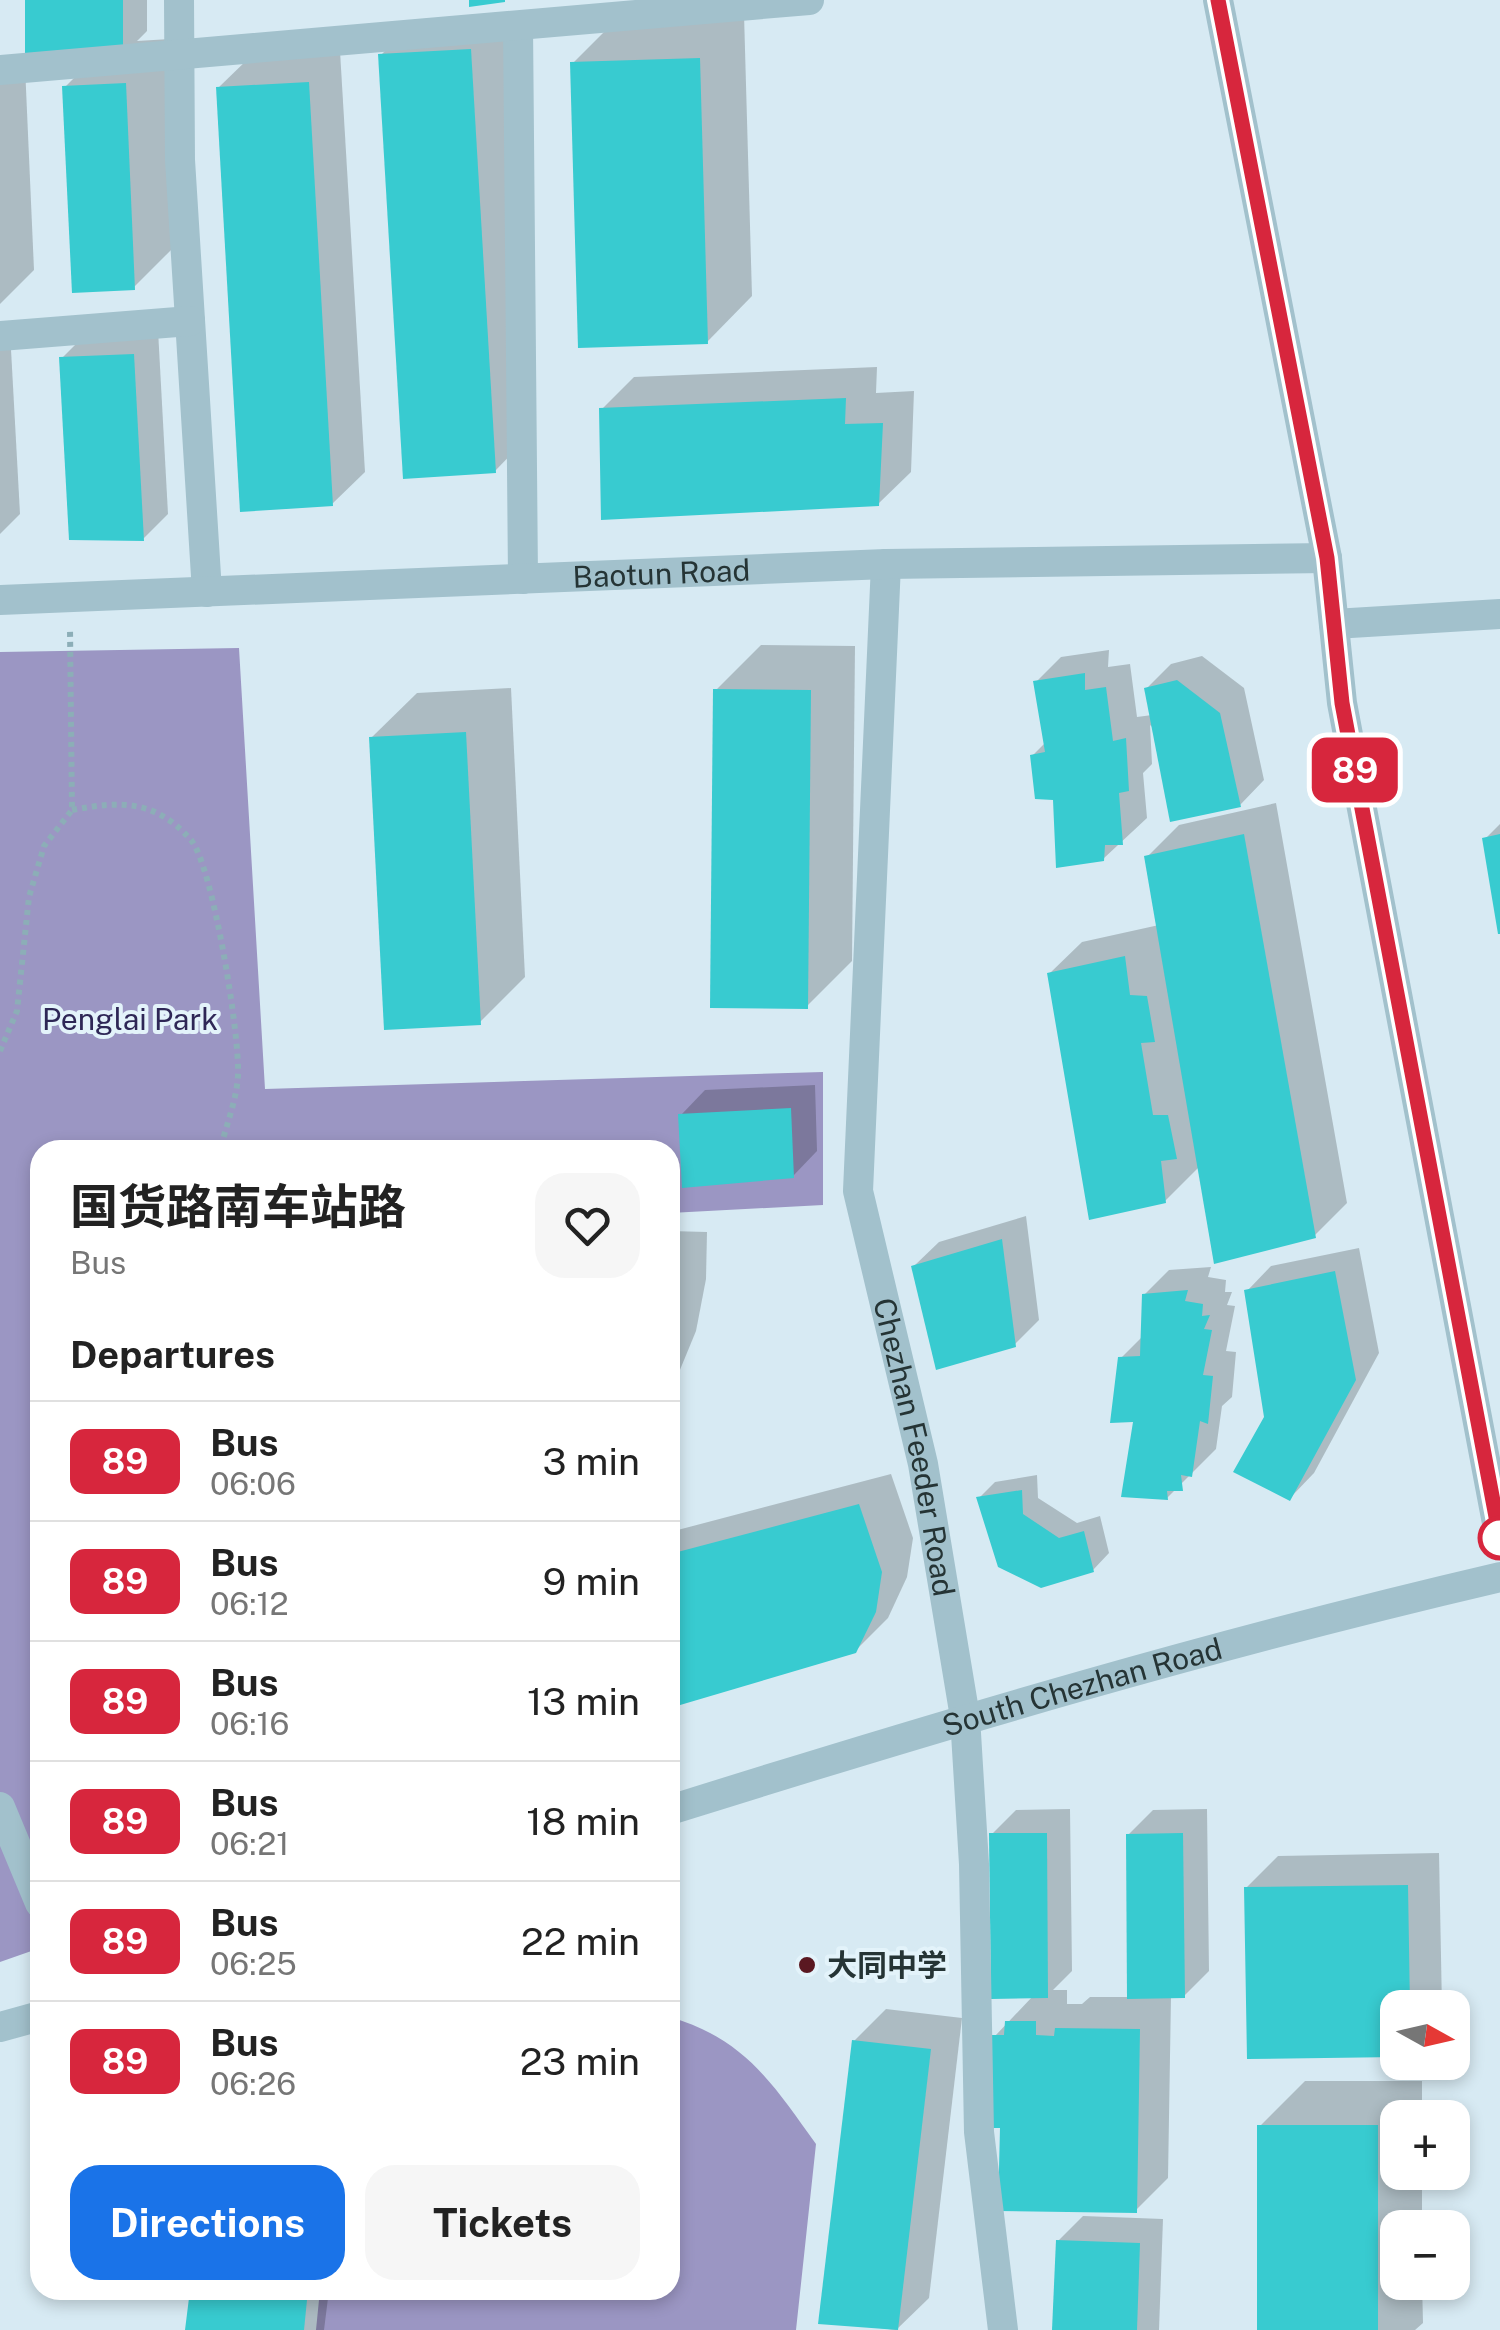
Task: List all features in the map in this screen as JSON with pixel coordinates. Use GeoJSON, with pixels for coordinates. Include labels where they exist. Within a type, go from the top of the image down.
{"type":"FeatureCollection","features":[{"type":"Feature","properties":{"kind":"street"},"geometry":{"type":"LineString","coordinates":[[179,0],[180,160],[207,592]]}},
{"type":"Feature","properties":{"kind":"street"},"geometry":{"type":"LineString","coordinates":[[0,70],[809,0]]}},
{"type":"Feature","properties":{"kind":"street"},"geometry":{"type":"LineString","coordinates":[[1218,0],[1327,558],[1342,703],[1500,1539]]}},
{"type":"Feature","properties":{"kind":"street"},"geometry":{"type":"LineString","coordinates":[[518,26],[524,579]]}},
{"type":"Feature","properties":{"kind":"street"},"geometry":{"type":"LineString","coordinates":[[0,336],[190,321]]}},
{"type":"Feature","properties":{"kind":"street","name":"Baotun Road"},"geometry":{"type":"LineString","coordinates":[[0,600],[886,564],[1327,558]]}},
{"type":"Feature","properties":{"kind":"street","name":"Chezhan Feeder Road"},"geometry":{"type":"LineString","coordinates":[[886,564],[858,1191],[922,1464],[965,1717],[974,1864],[980,2132],[1002,2330]]}},
{"type":"Feature","properties":{"kind":"street"},"geometry":{"type":"LineString","coordinates":[[1334,624],[1500,614]]}},
{"type":"Feature","properties":{"kind":"street","name":"South Chezhan Road"},"geometry":{"type":"LineString","coordinates":[[680,1807],[965,1717],[1266,1632],[1500,1577]]}},
{"type":"Feature","properties":{"kind":"street"},"geometry":{"type":"LineString","coordinates":[[0,1807],[30,1879]]}},
{"type":"Feature","properties":{"kind":"street"},"geometry":{"type":"LineString","coordinates":[[0,2027],[30,2019]]}},
{"type":"Feature","properties":{"kind":"path"},"geometry":{"type":"LineString","coordinates":[[0,1051],[17,1011],[29,898],[44,846],[72,810],[73,650],[67,597]]}},
{"type":"Feature","properties":{"kind":"path"},"geometry":{"type":"LineString","coordinates":[[72,810],[121,800],[163,816],[194,843],[221,938],[238,1075],[222,1140]]}},
{"type":"Feature","properties":{"kind":"green space","name":"Penglai Park"},"geometry":{"type":"Polygon","coordinates":[[[239,648],[265,1089],[823,1072],[823,1205],[680,1212],[680,1140],[30,1140],[30,1952],[0,1962],[0,652],[239,648]]]}},
{"type":"Feature","properties":{"kind":"green space"},"geometry":{"type":"Polygon","coordinates":[[[680,2020],[718,2038],[755,2066],[816,2144],[796,2330],[316,2330],[319,2300],[680,2300],[680,2020]]]}},
{"type":"Feature","properties":{"kind":"building"},"geometry":{"type":"Polygon","coordinates":[[[25,0],[123,0],[123,58],[25,58],[25,0]]]}},
{"type":"Feature","properties":{"kind":"building"},"geometry":{"type":"Polygon","coordinates":[[[469,0],[505,0],[505,2],[469,7],[469,0]]]}},
{"type":"Feature","properties":{"kind":"building"},"geometry":{"type":"Polygon","coordinates":[[[471,49],[496,473],[403,479],[378,54],[471,49]]]}},
{"type":"Feature","properties":{"kind":"building"},"geometry":{"type":"Polygon","coordinates":[[[700,58],[708,344],[578,348],[570,62],[700,58]]]}},
{"type":"Feature","properties":{"kind":"building"},"geometry":{"type":"Polygon","coordinates":[[[309,82],[333,506],[240,512],[216,87],[309,82]]]}},
{"type":"Feature","properties":{"kind":"building"},"geometry":{"type":"Polygon","coordinates":[[[126,83],[135,290],[72,293],[62,86],[126,83]]]}},
{"type":"Feature","properties":{"kind":"building"},"geometry":{"type":"Polygon","coordinates":[[[134,354],[144,541],[69,540],[59,357],[134,354]]]}},
{"type":"Feature","properties":{"kind":"building"},"geometry":{"type":"Polygon","coordinates":[[[846,398],[845,424],[883,423],[879,506],[601,520],[599,408],[846,398]]]}},
{"type":"Feature","properties":{"kind":"building"},"geometry":{"type":"Polygon","coordinates":[[[1085,673],[1085,690],[1106,687],[1113,741],[1126,738],[1129,791],[1119,793],[1123,845],[1105,845],[1104,861],[1056,868],[1053,800],[1035,799],[1030,755],[1045,752],[1033,681],[1085,673]]]}},
{"type":"Feature","properties":{"kind":"building"},"geometry":{"type":"Polygon","coordinates":[[[1177,680],[1220,713],[1241,807],[1170,822],[1144,688],[1177,680]]]}},
{"type":"Feature","properties":{"kind":"building"},"geometry":{"type":"Polygon","coordinates":[[[713,689],[811,690],[808,1009],[710,1008],[713,689]]]}},
{"type":"Feature","properties":{"kind":"building"},"geometry":{"type":"Polygon","coordinates":[[[466,732],[481,1025],[384,1030],[369,737],[466,732]]]}},
{"type":"Feature","properties":{"kind":"building"},"geometry":{"type":"Polygon","coordinates":[[[1244,834],[1316,1238],[1214,1264],[1144,856],[1244,834]]]}},
{"type":"Feature","properties":{"kind":"building"},"geometry":{"type":"Polygon","coordinates":[[[1500,834],[1500,934],[1498,934],[1482,838],[1500,834]]]}},
{"type":"Feature","properties":{"kind":"building"},"geometry":{"type":"Polygon","coordinates":[[[1125,956],[1130,995],[1147,996],[1155,1042],[1141,1043],[1153,1115],[1168,1115],[1177,1159],[1161,1161],[1166,1203],[1089,1220],[1047,973],[1125,956]]]}},
{"type":"Feature","properties":{"kind":"building"},"geometry":{"type":"Polygon","coordinates":[[[791,1108],[794,1178],[682,1188],[678,1114],[791,1108]]]}},
{"type":"Feature","properties":{"kind":"building"},"geometry":{"type":"Polygon","coordinates":[[[1002,1239],[1016,1347],[936,1370],[911,1266],[1002,1239]]]}},
{"type":"Feature","properties":{"kind":"building"},"geometry":{"type":"Polygon","coordinates":[[[1335,1271],[1356,1380],[1290,1501],[1233,1472],[1264,1417],[1244,1290],[1335,1271]]]}},
{"type":"Feature","properties":{"kind":"building"},"geometry":{"type":"Polygon","coordinates":[[[1188,1290],[1185,1301],[1203,1304],[1202,1316],[1210,1315],[1204,1329],[1212,1330],[1203,1375],[1213,1376],[1208,1424],[1200,1421],[1192,1477],[1181,1475],[1183,1491],[1167,1491],[1168,1500],[1121,1497],[1133,1422],[1110,1423],[1118,1357],[1140,1356],[1142,1294],[1188,1290]]]}},
{"type":"Feature","properties":{"kind":"building"},"geometry":{"type":"Polygon","coordinates":[[[1022,1490],[1023,1514],[1059,1538],[1084,1531],[1094,1572],[1041,1588],[998,1567],[976,1497],[1022,1490]]]}},
{"type":"Feature","properties":{"kind":"building"},"geometry":{"type":"Polygon","coordinates":[[[859,1504],[882,1572],[876,1612],[856,1653],[680,1705],[680,1551],[859,1504]]]}},
{"type":"Feature","properties":{"kind":"building"},"geometry":{"type":"Polygon","coordinates":[[[989,1833],[1047,1833],[1048,1998],[991,1999],[989,1833]]]}},
{"type":"Feature","properties":{"kind":"building"},"geometry":{"type":"Polygon","coordinates":[[[1183,1833],[1185,1998],[1127,1999],[1126,1834],[1183,1833]]]}},
{"type":"Feature","properties":{"kind":"building"},"geometry":{"type":"Polygon","coordinates":[[[1408,1885],[1410,1990],[1380,1990],[1380,2057],[1247,2059],[1244,1887],[1408,1885]]]}},
{"type":"Feature","properties":{"kind":"building"},"geometry":{"type":"Polygon","coordinates":[[[1005,2021],[1036,2021],[1036,2035],[1054,2036],[1055,2028],[1140,2029],[1137,2213],[998,2211],[1000,2128],[991,2128],[992,2035],[1004,2035],[1005,2021]]]}},
{"type":"Feature","properties":{"kind":"building"},"geometry":{"type":"Polygon","coordinates":[[[852,2040],[931,2049],[898,2330],[818,2324],[852,2040]]]}},
{"type":"Feature","properties":{"kind":"building"},"geometry":{"type":"Polygon","coordinates":[[[1257,2125],[1378,2125],[1378,2330],[1257,2330],[1257,2125]]]}},
{"type":"Feature","properties":{"kind":"building"},"geometry":{"type":"Polygon","coordinates":[[[1056,2240],[1140,2243],[1137,2330],[1052,2330],[1056,2240]]]}},
{"type":"Feature","properties":{"kind":"building"},"geometry":{"type":"Polygon","coordinates":[[[189,2300],[307,2300],[304,2330],[185,2330],[189,2300]]]}},
{"type":"Feature","properties":{"kind":"bus line","name":"89"},"geometry":{"type":"LineString","coordinates":[[1218,0],[1327,558],[1342,703],[1426,1130],[1500,1538]]}},
{"type":"Feature","properties":{"kind":"place","name":"大同中学"},"geometry":{"type":"Point","coordinates":[807,1965]}}]}
